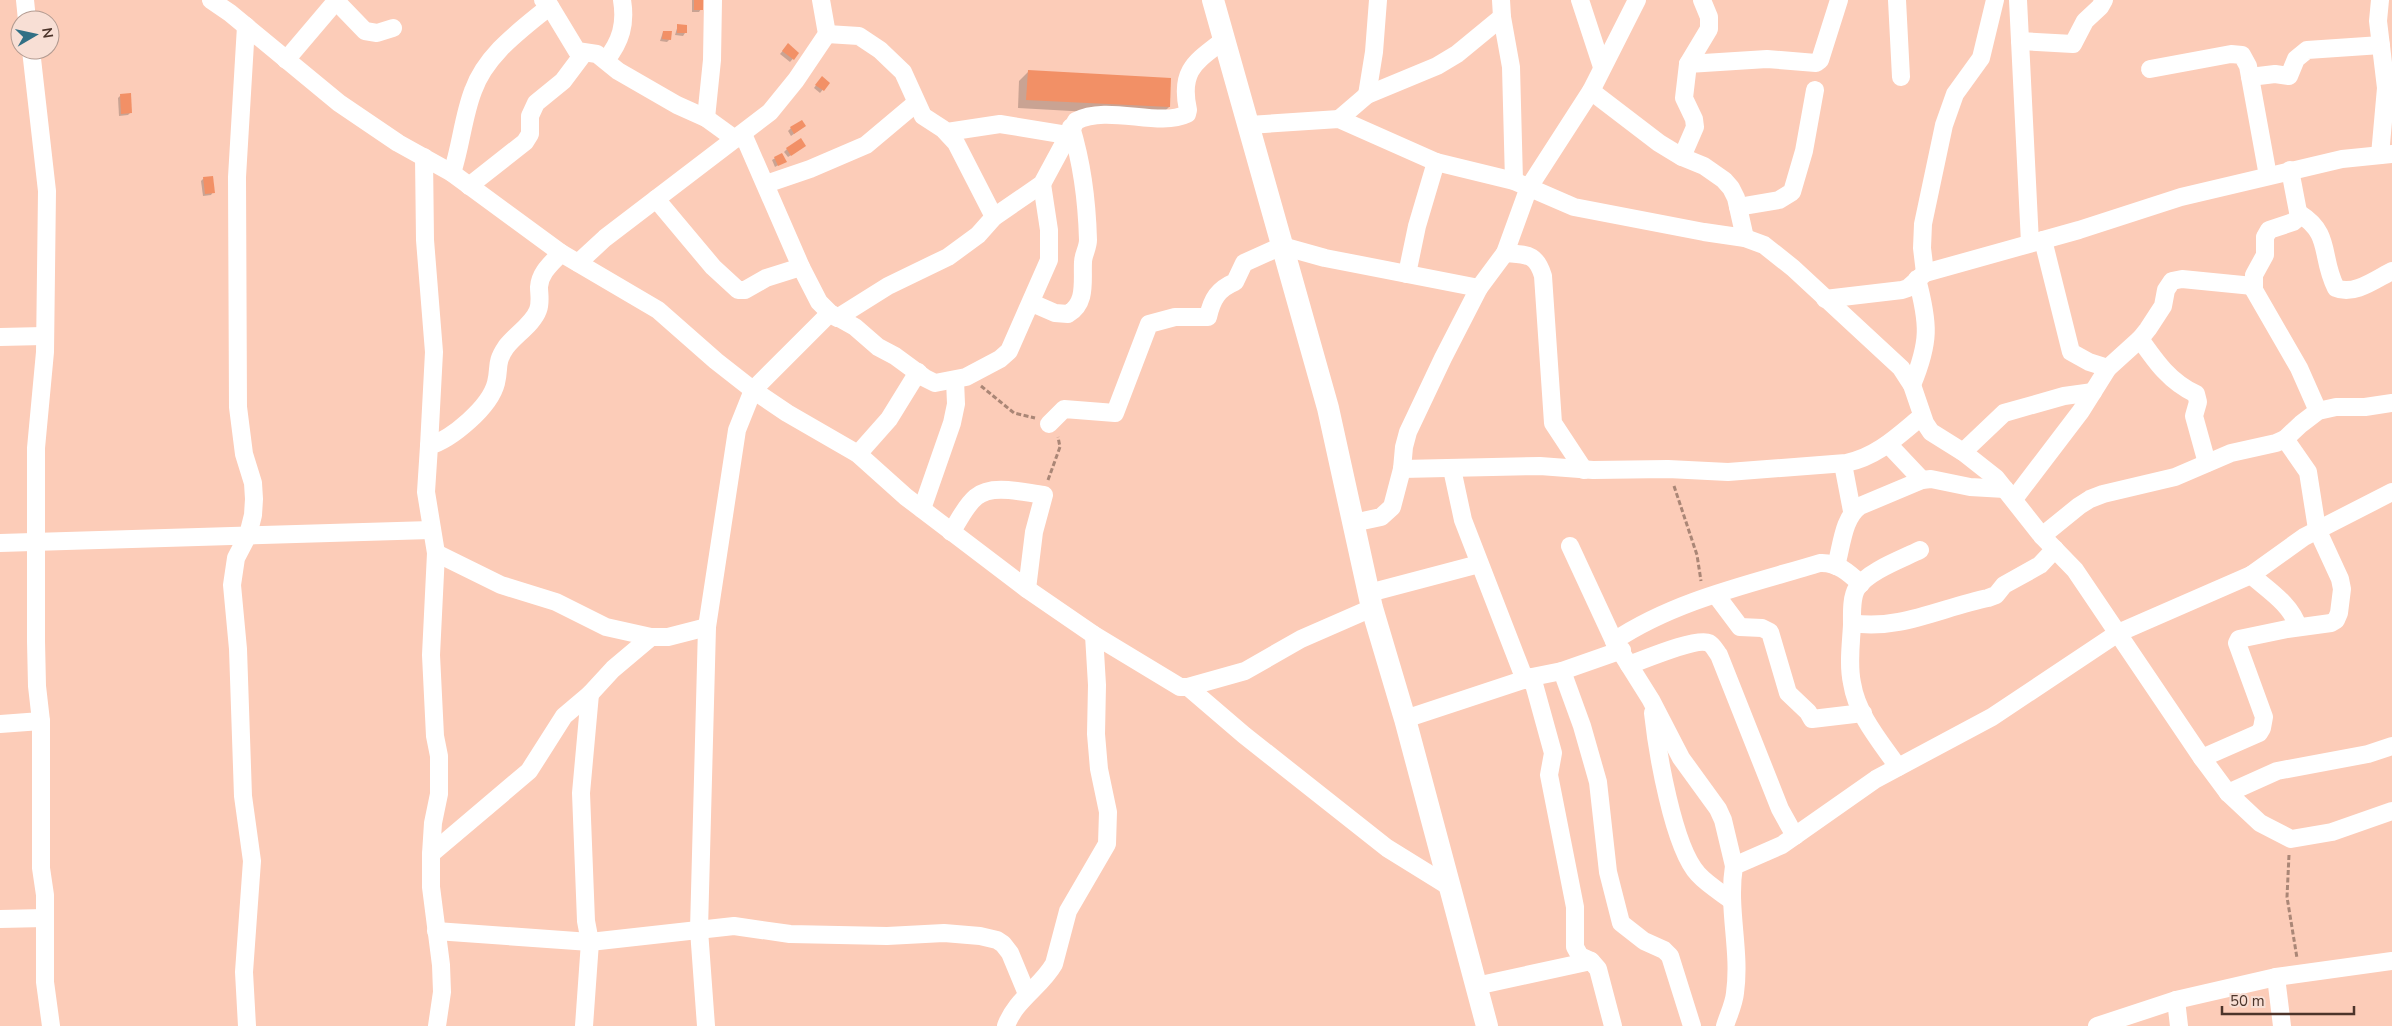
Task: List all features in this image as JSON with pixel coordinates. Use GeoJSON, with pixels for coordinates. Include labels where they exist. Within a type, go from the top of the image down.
{"type":"FeatureCollection","features":[{"type":"Feature","properties":{"kind":"street"},"geometry":{"type":"LineString","coordinates":[[211,0],[246,26],[339,103],[398,142],[452,173],[561,253],[658,310],[716,361],[754,390],[787,413],[858,454],[922,509],[1027,589],[1094,635],[1180,687],[1188,687],[1245,671],[1370,601],[1479,564]]}},
{"type":"Feature","properties":{"kind":"street"},"geometry":{"type":"LineString","coordinates":[[286,60],[337,0],[364,31],[377,33],[393,28]]}},
{"type":"Feature","properties":{"kind":"street"},"geometry":{"type":"LineString","coordinates":[[606,60],[616,47],[622,31],[624,10],[622,0]]}},
{"type":"Feature","properties":{"kind":"street"},"geometry":{"type":"LineString","coordinates":[[706,118],[712,60],[713,0]]}},
{"type":"Feature","properties":{"kind":"street"},"geometry":{"type":"LineString","coordinates":[[578,262],[605,238],[770,112],[796,80],[827,34],[821,0]]}},
{"type":"Feature","properties":{"kind":"street"},"geometry":{"type":"LineString","coordinates":[[1213,0],[1226,39],[1328,408],[1370,601],[1405,719],[1487,1026]]}},
{"type":"Feature","properties":{"kind":"street"},"geometry":{"type":"LineString","coordinates":[[1367,95],[1374,52],[1378,0]]}},
{"type":"Feature","properties":{"kind":"street"},"geometry":{"type":"LineString","coordinates":[[1580,0],[1602,67]]}},
{"type":"Feature","properties":{"kind":"street"},"geometry":{"type":"LineString","coordinates":[[1521,184],[1591,90],[1637,0]]}},
{"type":"Feature","properties":{"kind":"street"},"geometry":{"type":"LineString","coordinates":[[1682,157],[1695,127],[1694,119],[1684,98],[1688,64],[1709,29],[1709,17],[1702,0]]}},
{"type":"Feature","properties":{"kind":"street"},"geometry":{"type":"LineString","coordinates":[[1688,64],[1767,59],[1816,63],[1820,60],[1839,0]]}},
{"type":"Feature","properties":{"kind":"street"},"geometry":{"type":"LineString","coordinates":[[1897,0],[1901,77]]}},
{"type":"Feature","properties":{"kind":"street"},"geometry":{"type":"LineString","coordinates":[[1912,385],[1925,348],[1927,332],[1921,276],[1923,224],[1944,125],[1955,94],[1980,58],[1995,0]]}},
{"type":"Feature","properties":{"kind":"street"},"geometry":{"type":"LineString","coordinates":[[2018,0],[2036,242],[2071,352],[2090,362],[2108,368]]}},
{"type":"Feature","properties":{"kind":"street"},"geometry":{"type":"LineString","coordinates":[[2020,41],[2073,44],[2084,21],[2100,8],[2104,0]]}},
{"type":"Feature","properties":{"kind":"street"},"geometry":{"type":"LineString","coordinates":[[1824,299],[1907,289],[1921,276],[2181,197],[2342,159],[2386,154],[2386,88],[2378,21],[2380,0]]}},
{"type":"Feature","properties":{"kind":"street"},"geometry":{"type":"LineString","coordinates":[[452,173],[473,90],[482,71],[504,45],[546,3],[577,51],[597,54],[618,71],[659,95],[739,136],[766,184],[801,267],[819,302],[834,315],[855,327],[878,347],[935,383],[960,378],[1000,359],[1009,351],[1032,303],[1049,256],[1049,230],[1042,184]]}},
{"type":"Feature","properties":{"kind":"street"},"geometry":{"type":"LineString","coordinates":[[1339,119],[1367,95],[1444,62],[1468,46],[1502,8]]}},
{"type":"Feature","properties":{"kind":"street"},"geometry":{"type":"LineString","coordinates":[[1353,523],[1381,517],[1392,507],[1402,470],[1404,447],[1408,432],[1479,288],[1505,253],[1521,184],[1511,68],[1502,8]]}},
{"type":"Feature","properties":{"kind":"street"},"geometry":{"type":"LineString","coordinates":[[246,26],[237,177],[238,407],[244,454],[253,483],[254,514],[248,535],[236,558],[232,584],[238,649],[243,796],[252,861],[244,972],[247,1026]]}},
{"type":"Feature","properties":{"kind":"street"},"geometry":{"type":"LineString","coordinates":[[827,34],[859,36],[868,41],[903,72],[923,116],[947,132],[956,143],[994,217]]}},
{"type":"Feature","properties":{"kind":"street"},"geometry":{"type":"LineString","coordinates":[[706,1026],[699,930],[706,627],[737,430],[754,390],[834,315],[948,257],[978,235],[994,217],[1042,184],[1069,131],[1080,119],[1098,116],[1163,118],[1184,116],[1188,110],[1186,90],[1188,72],[1195,63],[1226,39]]}},
{"type":"Feature","properties":{"kind":"street"},"geometry":{"type":"LineString","coordinates":[[2250,77],[2274,74],[2289,76],[2296,59],[2306,50],[2381,46]]}},
{"type":"Feature","properties":{"kind":"street"},"geometry":{"type":"LineString","coordinates":[[470,186],[525,142],[530,134],[530,116],[536,103],[563,81],[584,53]]}},
{"type":"Feature","properties":{"kind":"street"},"geometry":{"type":"LineString","coordinates":[[2150,69],[2238,54],[2246,61],[2268,176]]}},
{"type":"Feature","properties":{"kind":"street"},"geometry":{"type":"LineString","coordinates":[[32,60],[47,191],[43,381],[36,448],[37,677],[41,721],[41,868],[45,895],[45,982],[51,1026]]}},
{"type":"Feature","properties":{"kind":"street"},"geometry":{"type":"LineString","coordinates":[[1591,90],[1659,143],[1682,157],[1704,166],[1724,180],[1731,188],[1745,238]]}},
{"type":"Feature","properties":{"kind":"street"},"geometry":{"type":"LineString","coordinates":[[1738,208],[1779,200],[1792,192],[1804,151],[1814,90]]}},
{"type":"Feature","properties":{"kind":"street"},"geometry":{"type":"LineString","coordinates":[[766,184],[810,169],[866,145],[916,103]]}},
{"type":"Feature","properties":{"kind":"street"},"geometry":{"type":"LineString","coordinates":[[1249,125],[1339,119],[1436,162],[1521,184],[1574,207],[1696,231],[1745,238],[1764,245],[1778,255],[1901,368],[1912,385],[1922,416],[1931,432],[1963,452],[1996,478],[2010,494],[2042,536],[2075,570],[2202,758],[2228,793],[2260,823],[2291,839],[2332,832],[2392,811]]}},
{"type":"Feature","properties":{"kind":"street"},"geometry":{"type":"LineString","coordinates":[[947,132],[1000,124],[1069,131]]}},
{"type":"Feature","properties":{"kind":"street"},"geometry":{"type":"LineString","coordinates":[[1032,303],[1055,313],[1068,314],[1075,308],[1084,291],[1083,259],[1088,242],[1085,195],[1078,149],[1069,131]]}},
{"type":"Feature","properties":{"kind":"street"},"geometry":{"type":"LineString","coordinates":[[424,157],[425,240],[434,352],[426,492],[436,553],[431,655],[435,736],[439,756],[439,794],[433,823],[431,887],[442,965],[442,992],[436,1026]]}},
{"type":"Feature","properties":{"kind":"street"},"geometry":{"type":"LineString","coordinates":[[1407,274],[1417,226],[1436,162]]}},
{"type":"Feature","properties":{"kind":"street"},"geometry":{"type":"LineString","coordinates":[[2290,170],[2300,214],[2314,225],[2322,235],[2326,263],[2336,288],[2345,291],[2353,290],[2392,271]]}},
{"type":"Feature","properties":{"kind":"street"},"geometry":{"type":"LineString","coordinates":[[656,199],[701,255],[738,290],[745,290],[772,276],[801,267]]}},
{"type":"Feature","properties":{"kind":"street"},"geometry":{"type":"LineString","coordinates":[[2300,214],[2297,220],[2269,230],[2266,233],[2266,255],[2254,275],[2252,286],[2268,318],[2299,368],[2318,412]]}},
{"type":"Feature","properties":{"kind":"street"},"geometry":{"type":"LineString","coordinates":[[1049,424],[1064,409],[1115,413],[1149,324],[1175,317],[1208,317],[1212,300],[1224,286],[1235,282],[1244,263],[1282,246],[1325,258],[1479,288]]}},
{"type":"Feature","properties":{"kind":"street"},"geometry":{"type":"LineString","coordinates":[[429,446],[445,440],[460,429],[485,402],[496,383],[498,362],[506,347],[538,312],[540,279],[561,253]]}},
{"type":"Feature","properties":{"kind":"street"},"geometry":{"type":"LineString","coordinates":[[1505,253],[1526,254],[1536,259],[1540,266],[1543,276],[1553,423],[1584,470]]}},
{"type":"Feature","properties":{"kind":"street"},"geometry":{"type":"LineString","coordinates":[[2010,494],[2093,392],[2108,368],[2140,340],[2161,311],[2168,285],[2174,280],[2220,282],[2252,286]]}},
{"type":"Feature","properties":{"kind":"street"},"geometry":{"type":"LineString","coordinates":[[0,337],[44,336]]}},
{"type":"Feature","properties":{"kind":"street"},"geometry":{"type":"LineString","coordinates":[[2140,340],[2167,375],[2185,390],[2196,394],[2198,402],[2194,416],[2206,463]]}},
{"type":"Feature","properties":{"kind":"street"},"geometry":{"type":"LineString","coordinates":[[858,454],[889,420],[918,372]]}},
{"type":"Feature","properties":{"kind":"street"},"geometry":{"type":"LineString","coordinates":[[922,509],[952,424],[960,378]]}},
{"type":"Feature","properties":{"kind":"street"},"geometry":{"type":"LineString","coordinates":[[1963,452],[2004,413],[2064,396],[2093,392]]}},
{"type":"Feature","properties":{"kind":"street"},"geometry":{"type":"LineString","coordinates":[[2042,536],[2078,506],[2102,494],[2175,477],[2231,453],[2285,439],[2318,412],[2336,407],[2365,407],[2392,403]]}},
{"type":"Feature","properties":{"kind":"street"},"geometry":{"type":"LineString","coordinates":[[1402,470],[1540,466],[1584,470],[1668,469],[1728,472],[1843,464],[1867,457],[1888,444],[1922,416]]}},
{"type":"Feature","properties":{"kind":"street"},"geometry":{"type":"LineString","coordinates":[[2202,758],[2259,733],[2262,728],[2264,716],[2238,640],[2298,627],[2333,623],[2339,613],[2342,589],[2340,579],[2317,530],[2308,472],[2285,439]]}},
{"type":"Feature","properties":{"kind":"street"},"geometry":{"type":"LineString","coordinates":[[1888,444],[1922,480]]}},
{"type":"Feature","properties":{"kind":"street"},"geometry":{"type":"LineString","coordinates":[[1843,464],[1852,511]]}},
{"type":"Feature","properties":{"kind":"street"},"geometry":{"type":"LineString","coordinates":[[1452,469],[1463,520],[1479,564],[1528,678],[1553,752],[1549,770],[1575,907],[1575,947],[1580,956],[1591,961],[1598,969],[1613,1026]]}},
{"type":"Feature","properties":{"kind":"street"},"geometry":{"type":"LineString","coordinates":[[1836,566],[1847,519],[1852,511],[1922,480],[1931,479],[2010,494]]}},
{"type":"Feature","properties":{"kind":"street"},"geometry":{"type":"LineString","coordinates":[[951,532],[970,503],[984,492],[996,490],[1044,496],[1034,532],[1027,589]]}},
{"type":"Feature","properties":{"kind":"street"},"geometry":{"type":"LineString","coordinates":[[1734,866],[1782,845],[1840,803],[1898,767],[1992,717],[2118,634],[2251,575],[2317,530],[2392,492]]}},
{"type":"Feature","properties":{"kind":"street"},"geometry":{"type":"LineString","coordinates":[[0,543],[431,530]]}},
{"type":"Feature","properties":{"kind":"street"},"geometry":{"type":"LineString","coordinates":[[1570,546],[1621,652],[1652,700],[1681,758],[1710,797],[1723,820],[1734,866],[1730,900],[1736,960],[1735,994],[1725,1026]]}},
{"type":"Feature","properties":{"kind":"street"},"geometry":{"type":"LineString","coordinates":[[1852,623],[1879,626],[1896,624],[1988,598],[1996,595],[2004,585],[2040,565],[2055,548]]}},
{"type":"Feature","properties":{"kind":"street"},"geometry":{"type":"LineString","coordinates":[[1898,767],[1871,729],[1856,698],[1852,682],[1852,623],[1855,592],[1872,575],[1920,550]]}},
{"type":"Feature","properties":{"kind":"street"},"geometry":{"type":"LineString","coordinates":[[436,553],[501,585],[556,602],[606,626],[651,637],[668,637],[706,627]]}},
{"type":"Feature","properties":{"kind":"street"},"geometry":{"type":"LineString","coordinates":[[1621,652],[1657,617],[1710,597],[1820,563],[1829,562],[1861,584]]}},
{"type":"Feature","properties":{"kind":"street"},"geometry":{"type":"LineString","coordinates":[[2251,575],[2286,605],[2298,627]]}},
{"type":"Feature","properties":{"kind":"street"},"geometry":{"type":"LineString","coordinates":[[1710,597],[1740,627],[1762,628],[1770,632],[1788,693],[1808,712],[1812,719],[1863,713]]}},
{"type":"Feature","properties":{"kind":"street"},"geometry":{"type":"LineString","coordinates":[[1006,1026],[1010,1015],[1027,994],[1050,971],[1054,964],[1068,911],[1107,844],[1108,812],[1099,769],[1096,734],[1097,685],[1094,635]]}},
{"type":"Feature","properties":{"kind":"street"},"geometry":{"type":"LineString","coordinates":[[431,854],[529,771],[564,716],[590,694],[613,669],[651,637]]}},
{"type":"Feature","properties":{"kind":"street"},"geometry":{"type":"LineString","coordinates":[[1405,719],[1528,678],[1562,671],[1621,652],[1706,642],[1719,655],[1780,809],[1795,836]]}},
{"type":"Feature","properties":{"kind":"street"},"geometry":{"type":"LineString","coordinates":[[1562,671],[1582,726],[1598,782],[1608,872],[1621,923],[1644,941],[1664,950],[1670,956],[1692,1026]]}},
{"type":"Feature","properties":{"kind":"street"},"geometry":{"type":"LineString","coordinates":[[1188,687],[1244,735],[1387,848],[1450,887]]}},
{"type":"Feature","properties":{"kind":"street"},"geometry":{"type":"LineString","coordinates":[[584,1026],[590,942],[586,920],[581,793],[590,694]]}},
{"type":"Feature","properties":{"kind":"street"},"geometry":{"type":"LineString","coordinates":[[1652,700],[1656,737],[1668,798],[1683,847],[1698,874],[1730,900]]}},
{"type":"Feature","properties":{"kind":"street"},"geometry":{"type":"LineString","coordinates":[[0,724],[41,721]]}},
{"type":"Feature","properties":{"kind":"street"},"geometry":{"type":"LineString","coordinates":[[2228,793],[2277,771],[2368,754],[2392,746]]}},
{"type":"Feature","properties":{"kind":"street"},"geometry":{"type":"LineString","coordinates":[[0,918],[44,918]]}},
{"type":"Feature","properties":{"kind":"street"},"geometry":{"type":"LineString","coordinates":[[436,931],[590,942],[734,926],[790,934],[887,936],[944,933],[980,936],[997,940],[1003,944],[1010,953],[1027,994]]}},
{"type":"Feature","properties":{"kind":"street"},"geometry":{"type":"LineString","coordinates":[[2097,1026],[2176,1000],[2276,977],[2299,972],[2392,960]]}},
{"type":"Feature","properties":{"kind":"street"},"geometry":{"type":"LineString","coordinates":[[1476,986],[1591,961]]}},
{"type":"Feature","properties":{"kind":"street"},"geometry":{"type":"LineString","coordinates":[[2276,977],[2282,1026]]}},
{"type":"Feature","properties":{"kind":"street"},"geometry":{"type":"LineString","coordinates":[[2176,1000],[2179,1026]]}},
{"type":"Feature","properties":{"kind":"path"},"geometry":{"type":"LineString","coordinates":[[960,378],[1000,400],[1014,413],[1040,419],[1049,424],[1060,442],[1049,473],[1044,496]]}},
{"type":"Feature","properties":{"kind":"path"},"geometry":{"type":"LineString","coordinates":[[1668,469],[1710,597]]}},
{"type":"Feature","properties":{"kind":"path"},"geometry":{"type":"LineString","coordinates":[[2291,839],[2287,897],[2299,972]]}},
{"type":"Feature","properties":{"kind":"building"},"geometry":{"type":"Polygon","coordinates":[[[694,0],[703,0],[703,10],[694,10],[694,0]]]}},
{"type":"Feature","properties":{"kind":"building"},"geometry":{"type":"Polygon","coordinates":[[[677,24],[687,25],[687,33],[677,33],[677,24]]]}},
{"type":"Feature","properties":{"kind":"building"},"geometry":{"type":"Polygon","coordinates":[[[663,31],[672,31],[671,40],[662,39],[663,31]]]}},
{"type":"Feature","properties":{"kind":"building"},"geometry":{"type":"Polygon","coordinates":[[[788,43],[799,53],[794,60],[782,51],[788,43]]]}},
{"type":"Feature","properties":{"kind":"building"},"geometry":{"type":"Polygon","coordinates":[[[1028,70],[1171,78],[1170,107],[1026,100],[1028,70]]]}},
{"type":"Feature","properties":{"kind":"building"},"geometry":{"type":"Polygon","coordinates":[[[822,76],[830,83],[824,91],[815,85],[822,76]]]}},
{"type":"Feature","properties":{"kind":"building"},"geometry":{"type":"Polygon","coordinates":[[[131,93],[132,113],[121,114],[120,94],[131,93]]]}},
{"type":"Feature","properties":{"kind":"building"},"geometry":{"type":"Polygon","coordinates":[[[802,120],[806,126],[794,134],[790,127],[802,120]]]}},
{"type":"Feature","properties":{"kind":"building"},"geometry":{"type":"Polygon","coordinates":[[[801,138],[806,146],[791,156],[786,148],[801,138]]]}},
{"type":"Feature","properties":{"kind":"building"},"geometry":{"type":"Polygon","coordinates":[[[782,153],[787,162],[778,166],[774,157],[782,153]]]}},
{"type":"Feature","properties":{"kind":"building"},"geometry":{"type":"Polygon","coordinates":[[[213,176],[215,193],[205,194],[203,177],[213,176]]]}}]}
